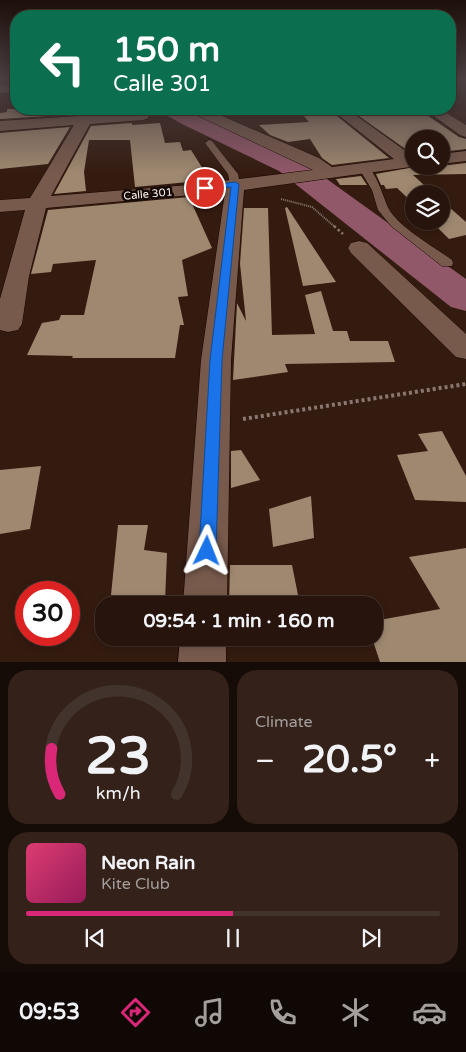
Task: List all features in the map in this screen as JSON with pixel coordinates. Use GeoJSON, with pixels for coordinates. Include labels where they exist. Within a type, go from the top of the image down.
{"type":"FeatureCollection","features":[{"type":"Feature","properties":{"kind":"street"},"geometry":{"type":"LineString","coordinates":[[208,115],[305,158],[323,174]]}},
{"type":"Feature","properties":{"kind":"street"},"geometry":{"type":"LineString","coordinates":[[346,115],[405,157]]}},
{"type":"Feature","properties":{"kind":"street"},"geometry":{"type":"LineString","coordinates":[[440,115],[466,132]]}},
{"type":"Feature","properties":{"kind":"street"},"geometry":{"type":"LineString","coordinates":[[0,126],[142,116]]}},
{"type":"Feature","properties":{"kind":"street"},"geometry":{"type":"LineString","coordinates":[[8,324],[17,276],[37,203],[85,120]]}},
{"type":"Feature","properties":{"kind":"street"},"geometry":{"type":"LineString","coordinates":[[450,158],[466,156]]}},
{"type":"Feature","properties":{"kind":"street","name":"Calle 301"},"geometry":{"type":"LineString","coordinates":[[0,206],[189,191],[234,196],[267,181],[405,163]]}},
{"type":"Feature","properties":{"kind":"street"},"geometry":{"type":"LineString","coordinates":[[205,596],[216,360],[234,196]]}},
{"type":"Feature","properties":{"kind":"street"},"geometry":{"type":"LineString","coordinates":[[359,248],[466,350]]}},
{"type":"Feature","properties":{"kind":"street"},"geometry":{"type":"LineString","coordinates":[[202,662],[203,646]]}},
{"type":"Feature","properties":{"kind":"lane"},"geometry":{"type":"LineString","coordinates":[[209,143],[232,174],[234,196]]}},
{"type":"Feature","properties":{"kind":"lane"},"geometry":{"type":"LineString","coordinates":[[363,167],[377,190],[384,210],[395,224],[447,263]]}},
{"type":"Feature","properties":{"kind":"path"},"geometry":{"type":"LineString","coordinates":[[234,196],[284,200],[312,206],[359,248]]}},
{"type":"Feature","properties":{"kind":"path"},"geometry":{"type":"LineString","coordinates":[[212,424],[466,384]]}},
{"type":"Feature","properties":{"kind":"building"},"geometry":{"type":"Polygon","coordinates":[[[10,111],[10,115],[64,115],[0,119],[0,113],[10,111]]]}},
{"type":"Feature","properties":{"kind":"building"},"geometry":{"type":"Polygon","coordinates":[[[303,115],[336,115],[389,158],[332,165],[322,158],[310,139],[288,142],[270,135],[259,125],[309,122],[303,115]]]}},
{"type":"Feature","properties":{"kind":"building"},"geometry":{"type":"Polygon","coordinates":[[[358,115],[427,115],[449,130],[405,130],[405,149],[358,115]]]}},
{"type":"Feature","properties":{"kind":"building"},"geometry":{"type":"Polygon","coordinates":[[[132,123],[132,125],[160,123],[165,143],[180,142],[183,151],[191,150],[210,180],[135,187],[130,140],[89,140],[84,172],[86,191],[54,194],[91,126],[132,123]]]}},
{"type":"Feature","properties":{"kind":"building"},"geometry":{"type":"Polygon","coordinates":[[[70,127],[48,164],[0,169],[0,133],[70,127]]]}},
{"type":"Feature","properties":{"kind":"building"},"geometry":{"type":"Polygon","coordinates":[[[450,131],[466,139],[466,149],[450,151],[450,131]]]}},
{"type":"Feature","properties":{"kind":"building"},"geometry":{"type":"Polygon","coordinates":[[[466,163],[466,174],[450,174],[450,165],[466,163]]]}},
{"type":"Feature","properties":{"kind":"building"},"geometry":{"type":"Polygon","coordinates":[[[405,169],[405,175],[413,175],[424,185],[405,185],[405,196],[397,188],[386,189],[384,185],[381,185],[376,174],[405,169]]]}},
{"type":"Feature","properties":{"kind":"building"},"geometry":{"type":"Polygon","coordinates":[[[361,176],[367,185],[340,185],[336,179],[361,176]]]}},
{"type":"Feature","properties":{"kind":"building"},"geometry":{"type":"Polygon","coordinates":[[[189,197],[212,248],[182,260],[188,296],[178,297],[184,325],[180,325],[175,358],[72,358],[73,356],[27,355],[42,323],[59,320],[61,315],[84,315],[96,260],[53,264],[51,272],[31,274],[48,210],[189,197]]]}},
{"type":"Feature","properties":{"kind":"building"},"geometry":{"type":"Polygon","coordinates":[[[287,207],[336,282],[303,286],[285,208],[287,207]]]}},
{"type":"Feature","properties":{"kind":"building"},"geometry":{"type":"Polygon","coordinates":[[[244,208],[268,208],[272,335],[315,334],[305,295],[321,291],[333,331],[347,331],[350,341],[388,341],[395,362],[285,364],[288,372],[233,380],[237,303],[246,321],[240,264],[244,208]]]}},
{"type":"Feature","properties":{"kind":"building"},"geometry":{"type":"Polygon","coordinates":[[[450,208],[466,222],[466,235],[449,239],[440,230],[450,230],[450,208]]]}},
{"type":"Feature","properties":{"kind":"building"},"geometry":{"type":"Polygon","coordinates":[[[442,431],[466,476],[466,502],[415,500],[397,455],[428,451],[418,434],[442,431]]]}},
{"type":"Feature","properties":{"kind":"building"},"geometry":{"type":"Polygon","coordinates":[[[241,450],[260,480],[231,488],[231,451],[241,450]]]}},
{"type":"Feature","properties":{"kind":"building"},"geometry":{"type":"Polygon","coordinates":[[[41,466],[30,529],[0,534],[0,470],[41,466]]]}},
{"type":"Feature","properties":{"kind":"building"},"geometry":{"type":"Polygon","coordinates":[[[311,496],[314,538],[273,547],[269,509],[311,496]]]}},
{"type":"Feature","properties":{"kind":"building"},"geometry":{"type":"Polygon","coordinates":[[[118,525],[148,525],[144,550],[167,553],[165,596],[111,595],[118,525]]]}},
{"type":"Feature","properties":{"kind":"building"},"geometry":{"type":"Polygon","coordinates":[[[466,548],[466,662],[380,662],[375,646],[383,646],[383,619],[440,609],[409,557],[466,548]]]}},
{"type":"Feature","properties":{"kind":"building"},"geometry":{"type":"Polygon","coordinates":[[[230,565],[292,565],[298,596],[229,596],[230,565]]]}},
{"type":"Feature","properties":{"kind":"waterway"},"geometry":{"type":"LineString","coordinates":[[183,115],[289,165],[466,298]]}},
{"type":"Feature","properties":{"kind":"route"},"geometry":{"type":"LineString","coordinates":[[205,188],[235,184],[216,360],[207,551]]}}]}
